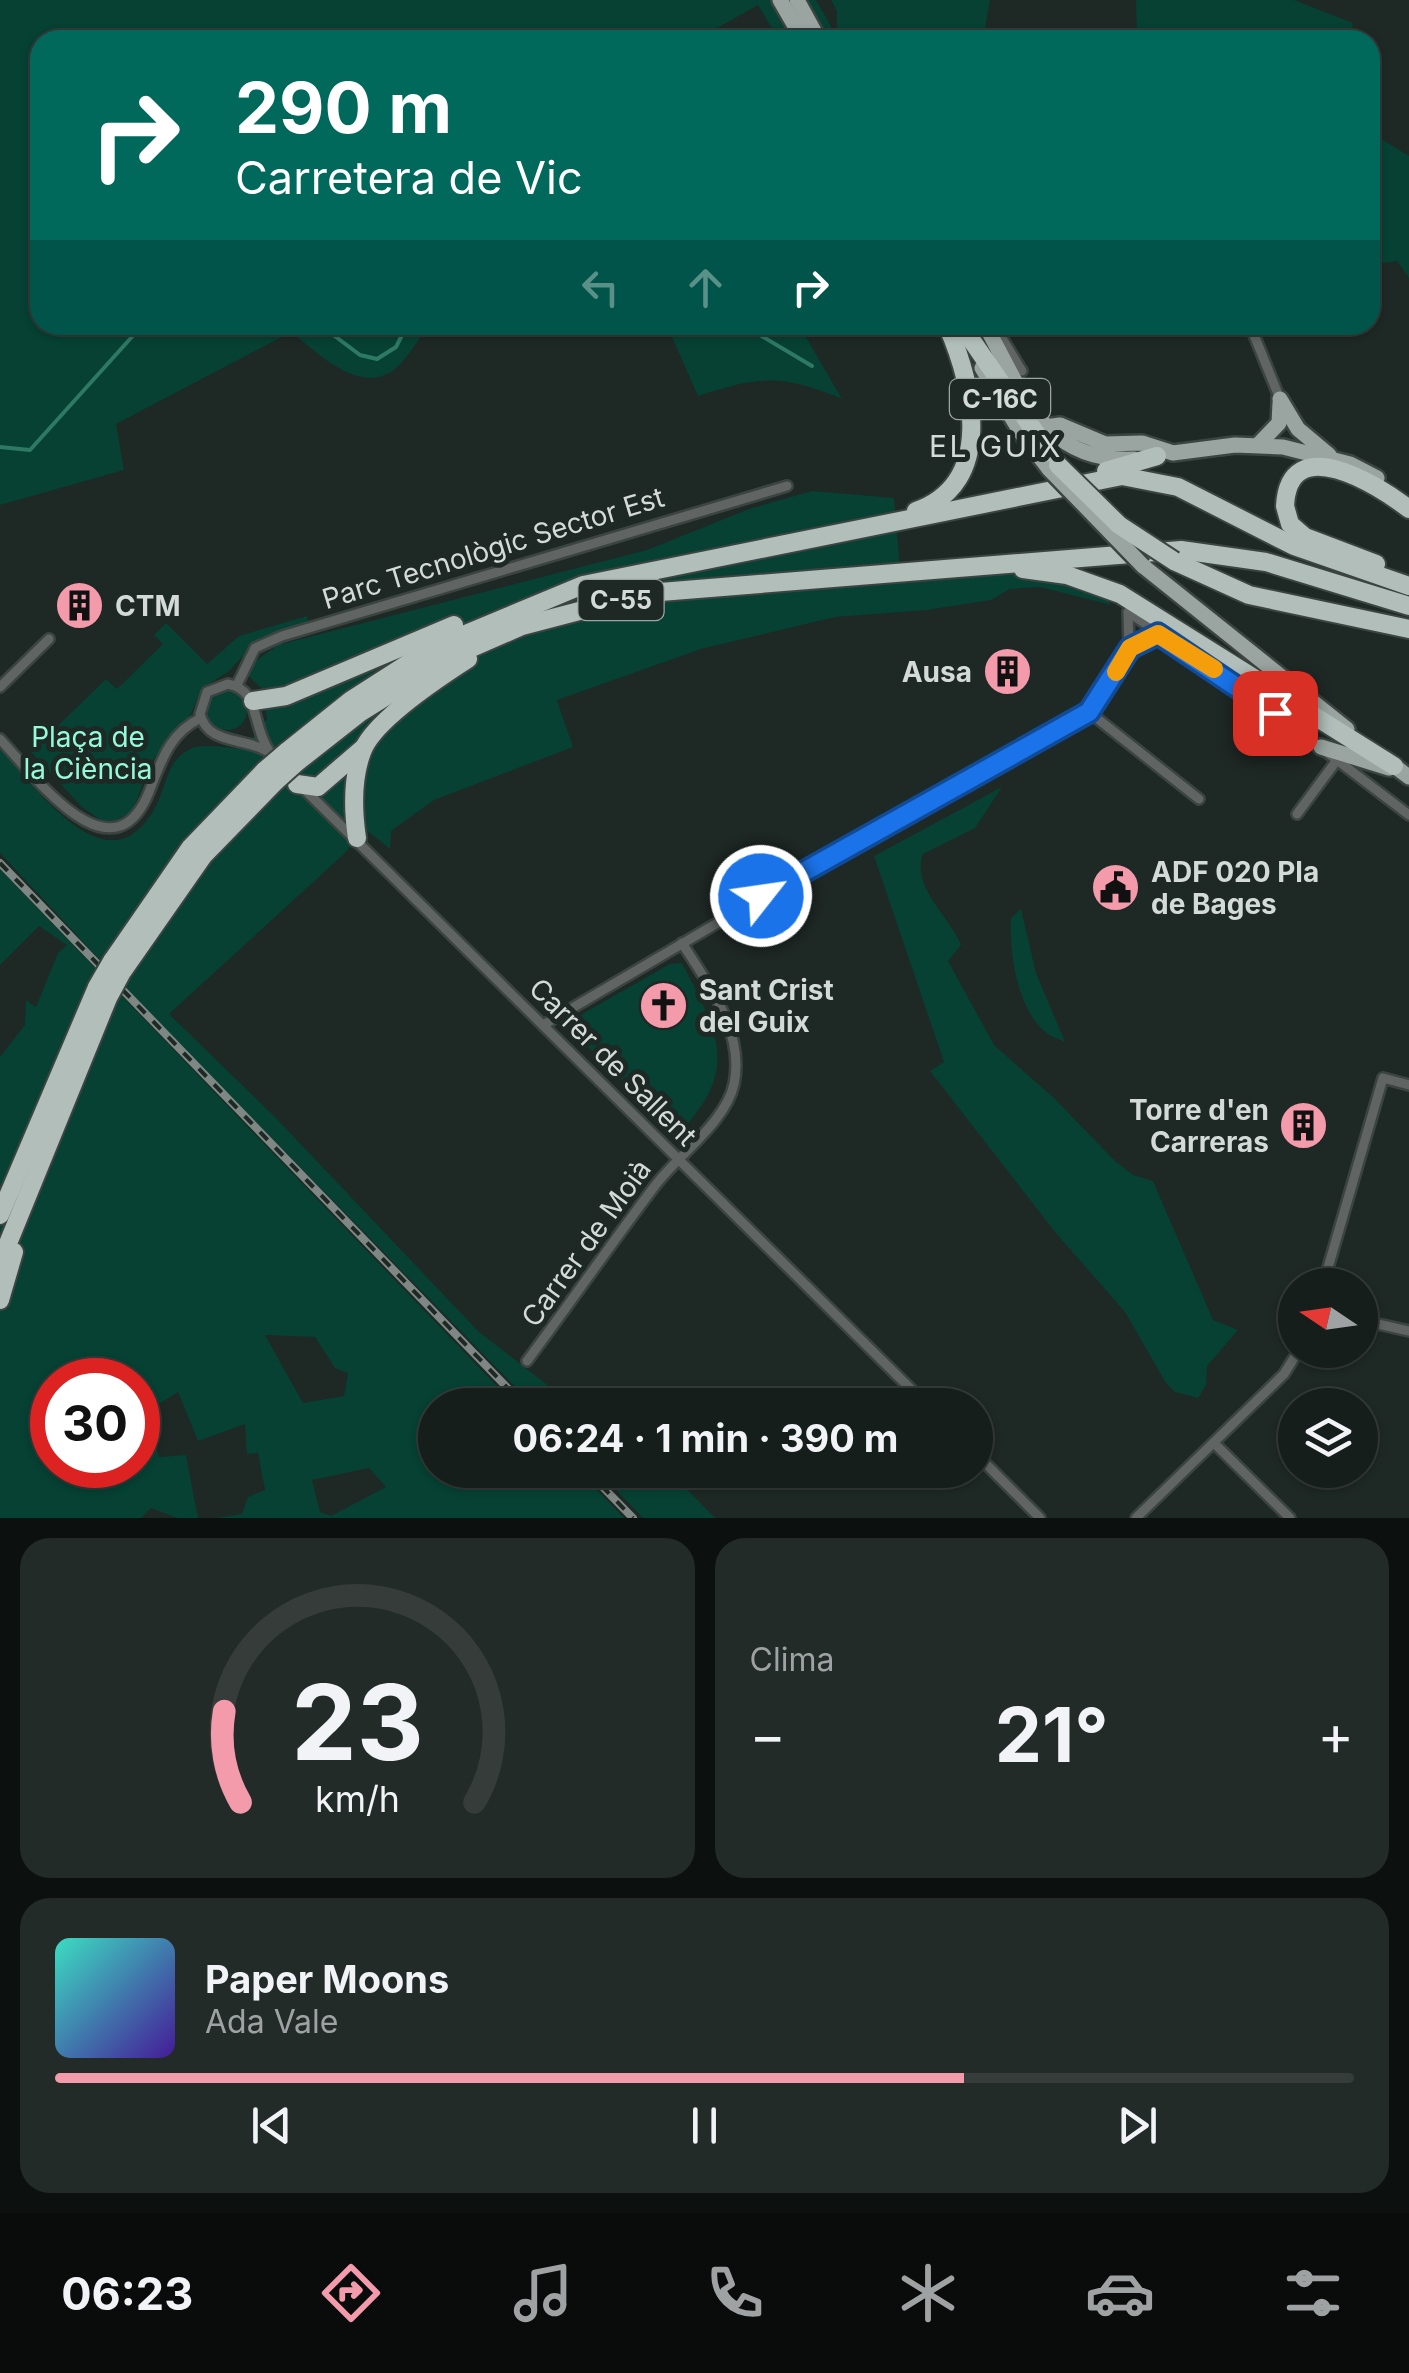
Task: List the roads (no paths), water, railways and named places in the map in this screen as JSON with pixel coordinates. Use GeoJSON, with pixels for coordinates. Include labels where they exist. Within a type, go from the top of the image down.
{"type":"FeatureCollection","features":[{"type":"Feature","properties":{"kind":"highway"},"geometry":{"type":"LineString","coordinates":[[820,538],[854,523],[927,507],[948,492],[965,469],[972,437],[971,412],[951,335]]}},
{"type":"Feature","properties":{"kind":"highway"},"geometry":{"type":"LineString","coordinates":[[967,335],[1054,467],[1119,526],[1174,562],[1249,595],[1409,629]]}},
{"type":"Feature","properties":{"kind":"highway"},"geometry":{"type":"LineString","coordinates":[[1019,496],[1165,454]]}},
{"type":"Feature","properties":{"kind":"highway"},"geometry":{"type":"LineString","coordinates":[[1408,500],[1326,466],[1309,467],[1296,476],[1287,490],[1285,506],[1290,524],[1305,537],[1409,576]]}},
{"type":"Feature","properties":{"kind":"highway","name":"C-55"},"geometry":{"type":"LineString","coordinates":[[0,1214],[103,992],[190,848],[270,776],[283,755],[350,700],[432,648],[583,585],[1122,476],[1178,487],[1294,546],[1409,586]]}},
{"type":"Feature","properties":{"kind":"highway","name":"C-55"},"geometry":{"type":"LineString","coordinates":[[283,755],[444,660],[522,626],[648,593],[1208,552],[1284,566],[1409,606]]}},
{"type":"Feature","properties":{"kind":"highway"},"geometry":{"type":"LineString","coordinates":[[988,566],[1047,571],[1102,586],[1152,612],[1402,772]]}},
{"type":"Feature","properties":{"kind":"highway"},"geometry":{"type":"LineString","coordinates":[[253,709],[530,594],[583,585]]}},
{"type":"Feature","properties":{"kind":"highway"},"geometry":{"type":"LineString","coordinates":[[298,784],[318,788],[334,778],[402,707],[522,626]]}},
{"type":"Feature","properties":{"kind":"highway"},"geometry":{"type":"LineString","coordinates":[[358,838],[353,809],[362,749]]}},
{"type":"Feature","properties":{"kind":"highway","name":"C-55"},"geometry":{"type":"LineString","coordinates":[[0,1263],[103,992]]}},
{"type":"Feature","properties":{"kind":"highway"},"geometry":{"type":"LineString","coordinates":[[0,1300],[35,1177]]}},
{"type":"Feature","properties":{"kind":"main road"},"geometry":{"type":"LineString","coordinates":[[780,0],[797,30]]}},
{"type":"Feature","properties":{"kind":"main road"},"geometry":{"type":"LineString","coordinates":[[797,0],[814,30]]}},
{"type":"Feature","properties":{"kind":"main road"},"geometry":{"type":"LineString","coordinates":[[806,0],[822,30]]}},
{"type":"Feature","properties":{"kind":"main road","name":"C-16C"},"geometry":{"type":"LineString","coordinates":[[999,335],[1045,427],[1065,446],[1091,457],[1258,445],[1334,459],[1408,500]]}},
{"type":"Feature","properties":{"kind":"main road"},"geometry":{"type":"LineString","coordinates":[[1258,445],[1279,423],[1280,399]]}},
{"type":"Feature","properties":{"kind":"main road"},"geometry":{"type":"LineString","coordinates":[[1280,399],[1298,429],[1334,459]]}},
{"type":"Feature","properties":{"kind":"main road"},"geometry":{"type":"LineString","coordinates":[[1054,467],[1144,566],[1402,772]]}},
{"type":"Feature","properties":{"kind":"main road"},"geometry":{"type":"LineString","coordinates":[[1321,748],[1402,772]]}},
{"type":"Feature","properties":{"kind":"street"},"geometry":{"type":"LineString","coordinates":[[1000,335],[1022,371]]}},
{"type":"Feature","properties":{"kind":"street"},"geometry":{"type":"LineString","coordinates":[[1254,335],[1280,399]]}},
{"type":"Feature","properties":{"kind":"street","name":"Parc Tecnològic Sector Est"},"geometry":{"type":"LineString","coordinates":[[237,685],[256,648],[282,636],[786,486]]}},
{"type":"Feature","properties":{"kind":"street"},"geometry":{"type":"LineString","coordinates":[[1102,586],[1128,612],[1210,666],[1409,815]]}},
{"type":"Feature","properties":{"kind":"street"},"geometry":{"type":"LineString","coordinates":[[1128,612],[1130,648]]}},
{"type":"Feature","properties":{"kind":"street"},"geometry":{"type":"LineString","coordinates":[[545,1024],[1089,712],[1130,648],[1158,634]]}},
{"type":"Feature","properties":{"kind":"street"},"geometry":{"type":"LineString","coordinates":[[0,687],[49,639]]}},
{"type":"Feature","properties":{"kind":"street"},"geometry":{"type":"LineString","coordinates":[[0,738],[67,810],[106,829],[123,825],[140,812],[158,764],[178,734],[201,718],[207,692],[219,685],[237,685],[253,709],[245,732],[234,738],[212,734],[201,718]]}},
{"type":"Feature","properties":{"kind":"street","name":"Carrer de Sallent"},"geometry":{"type":"LineString","coordinates":[[253,709],[298,784],[358,838],[910,1388]]}},
{"type":"Feature","properties":{"kind":"street"},"geometry":{"type":"LineString","coordinates":[[1089,712],[1198,799]]}},
{"type":"Feature","properties":{"kind":"street","name":"Carrer de Sallent"},"geometry":{"type":"LineString","coordinates":[[234,738],[283,755]]}},
{"type":"Feature","properties":{"kind":"street"},"geometry":{"type":"LineString","coordinates":[[1297,814],[1337,760]]}},
{"type":"Feature","properties":{"kind":"street","name":"Carrer de Moià"},"geometry":{"type":"LineString","coordinates":[[527,1361],[676,1159],[723,1107],[733,1088],[736,1070],[732,1035],[713,992],[682,943]]}},
{"type":"Feature","properties":{"kind":"street"},"geometry":{"type":"LineString","coordinates":[[1328,1268],[1382,1078],[1409,1085]]}},
{"type":"Feature","properties":{"kind":"street"},"geometry":{"type":"LineString","coordinates":[[1378,1324],[1409,1331]]}},
{"type":"Feature","properties":{"kind":"street"},"geometry":{"type":"LineString","coordinates":[[1136,1518],[1288,1368]]}},
{"type":"Feature","properties":{"kind":"street"},"geometry":{"type":"LineString","coordinates":[[1214,1443],[1290,1518]]}},
{"type":"Feature","properties":{"kind":"street"},"geometry":{"type":"LineString","coordinates":[[993,1471],[1040,1518]]}},
{"type":"Feature","properties":{"kind":"waterway"},"geometry":{"type":"LineString","coordinates":[[0,447],[30,450],[134,335]]}},
{"type":"Feature","properties":{"kind":"waterway"},"geometry":{"type":"LineString","coordinates":[[333,335],[360,355],[377,359],[396,347],[402,335]]}},
{"type":"Feature","properties":{"kind":"waterway"},"geometry":{"type":"LineString","coordinates":[[760,335],[812,366]]}},
{"type":"Feature","properties":{"kind":"railway"},"geometry":{"type":"LineString","coordinates":[[0,863],[508,1388]]}},
{"type":"Feature","properties":{"kind":"railway"},"geometry":{"type":"LineString","coordinates":[[604,1488],[633,1518]]}},
{"type":"Feature","properties":{"kind":"place","name":"CTM"},"geometry":{"type":"Point","coordinates":[80,606]}},
{"type":"Feature","properties":{"kind":"place","name":"Ausa"},"geometry":{"type":"Point","coordinates":[1007,672]}},
{"type":"Feature","properties":{"kind":"place","name":"ADF 020 Pla de Bages"},"geometry":{"type":"Point","coordinates":[1116,888]}},
{"type":"Feature","properties":{"kind":"place","name":"Sant Crist del Guix"},"geometry":{"type":"Point","coordinates":[664,1006]}},
{"type":"Feature","properties":{"kind":"place","name":"Torre d'en Carreras"},"geometry":{"type":"Point","coordinates":[1304,1126]}},
{"type":"Feature","properties":{"kind":"district","name":"EL GUIX"},"geometry":{"type":"Point","coordinates":[996,446]}},
{"type":"Feature","properties":{"kind":"park label","name":"Plaça de la Ciència"},"geometry":{"type":"Point","coordinates":[88,753]}}]}
